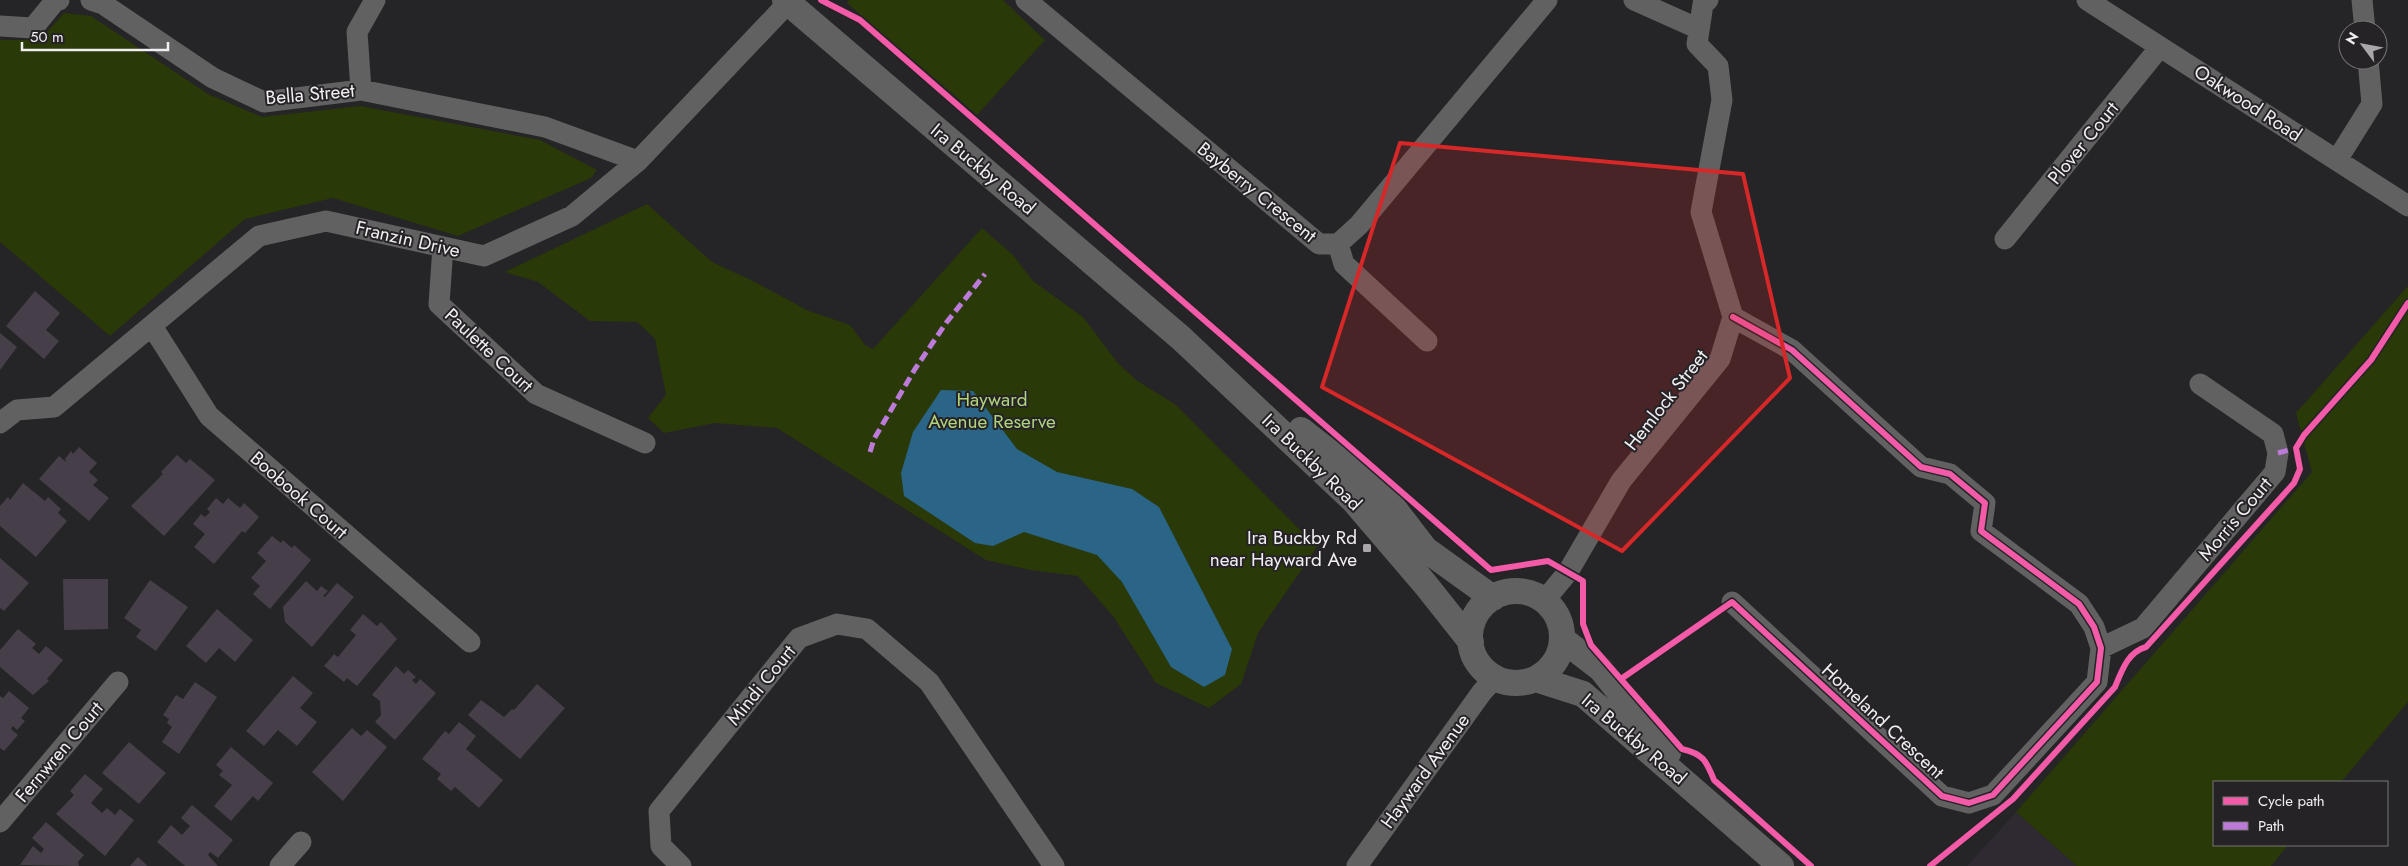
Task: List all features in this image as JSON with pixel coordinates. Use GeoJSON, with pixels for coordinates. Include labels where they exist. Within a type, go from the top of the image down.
{"type":"FeatureCollection","features":[{"type":"Feature","properties":{"kind":"street"},"geometry":{"type":"LineString","coordinates":[[0,26],[33,28],[55,1],[59,0]]}},
{"type":"Feature","properties":{"kind":"street","name":"Bella Street"},"geometry":{"type":"LineString","coordinates":[[91,0],[103,4],[213,78],[264,102],[361,90],[545,127],[638,161]]}},
{"type":"Feature","properties":{"kind":"street"},"geometry":{"type":"LineString","coordinates":[[361,90],[357,32],[375,0]]}},
{"type":"Feature","properties":{"kind":"street","name":"Bayberry Crescent"},"geometry":{"type":"LineString","coordinates":[[1026,0],[1319,244],[1338,244],[1359,225],[1546,0]]}},
{"type":"Feature","properties":{"kind":"street"},"geometry":{"type":"LineString","coordinates":[[1634,0],[1699,29]]}},
{"type":"Feature","properties":{"kind":"street"},"geometry":{"type":"LineString","coordinates":[[1708,0],[1703,4],[1697,44],[1718,66],[1722,100],[1702,212],[1733,317]]}},
{"type":"Feature","properties":{"kind":"street","name":"Oakwood Road"},"geometry":{"type":"LineString","coordinates":[[2087,0],[2408,206]]}},
{"type":"Feature","properties":{"kind":"street"},"geometry":{"type":"LineString","coordinates":[[2362,0],[2364,20]]}},
{"type":"Feature","properties":{"kind":"street","name":"Franzin Drive"},"geometry":{"type":"LineString","coordinates":[[0,423],[17,410],[54,407],[259,236],[326,221],[484,256],[572,216],[638,161],[786,1]]}},
{"type":"Feature","properties":{"kind":"street","name":"Ira Buckby Road"},"geometry":{"type":"LineString","coordinates":[[786,1],[1181,338],[1366,481],[1389,502],[1425,549],[1493,598]]}},
{"type":"Feature","properties":{"kind":"street","name":"Plover Court"},"geometry":{"type":"LineString","coordinates":[[2005,239],[2160,47]]}},
{"type":"Feature","properties":{"kind":"street"},"geometry":{"type":"LineString","coordinates":[[2337,160],[2372,104],[2369,70]]}},
{"type":"Feature","properties":{"kind":"street"},"geometry":{"type":"LineString","coordinates":[[1338,244],[1344,264],[1427,341]]}},
{"type":"Feature","properties":{"kind":"street","name":"Paulette Court"},"geometry":{"type":"LineString","coordinates":[[443,247],[439,304],[536,394],[644,443]]}},
{"type":"Feature","properties":{"kind":"street","name":"Hemlock Street"},"geometry":{"type":"LineString","coordinates":[[1544,601],[1568,572],[1621,481],[1720,359],[1733,317]]}},
{"type":"Feature","properties":{"kind":"street","name":"Homeland Crescent"},"geometry":{"type":"LineString","coordinates":[[1732,602],[1942,796],[1970,803],[1993,795],[2097,682],[2101,648],[2094,626],[2079,604],[1981,531],[1985,503],[1950,474],[1921,467],[1792,350],[1733,317]]}},
{"type":"Feature","properties":{"kind":"street","name":"Boobook Court"},"geometry":{"type":"LineString","coordinates":[[152,326],[209,416],[470,642]]}},
{"type":"Feature","properties":{"kind":"street","name":"Ira Buckby Road"},"geometry":{"type":"LineString","coordinates":[[1181,338],[1354,501],[1471,642]]}},
{"type":"Feature","properties":{"kind":"street","name":"Morris Court"},"geometry":{"type":"LineString","coordinates":[[2101,648],[2143,628],[2275,472],[2278,453],[2273,434],[2200,384]]}},
{"type":"Feature","properties":{"kind":"street"},"geometry":{"type":"LineString","coordinates":[[1506,593],[1532,594],[1544,601],[1554,611],[1561,624],[1562,639],[1554,663],[1536,679],[1522,683],[1508,683],[1495,678],[1483,669],[1475,657],[1471,642],[1471,629],[1476,616],[1483,606],[1493,598],[1506,593]]}},
{"type":"Feature","properties":{"kind":"street","name":"Mindi Court"},"geometry":{"type":"LineString","coordinates":[[681,866],[660,846],[659,811],[799,638],[837,624],[867,629],[929,682],[1054,866]]}},
{"type":"Feature","properties":{"kind":"street","name":"Ira Buckby Road"},"geometry":{"type":"LineString","coordinates":[[1562,639],[1601,669],[1702,795]]}},
{"type":"Feature","properties":{"kind":"street","name":"Hayward Avenue"},"geometry":{"type":"LineString","coordinates":[[1357,866],[1482,692],[1495,678]]}},
{"type":"Feature","properties":{"kind":"street","name":"Ira Buckby Road"},"geometry":{"type":"LineString","coordinates":[[1536,679],[1584,694],[1661,764],[1702,795],[1781,866]]}},
{"type":"Feature","properties":{"kind":"street","name":"Fernwren Court"},"geometry":{"type":"LineString","coordinates":[[0,822],[118,682]]}},
{"type":"Feature","properties":{"kind":"street"},"geometry":{"type":"LineString","coordinates":[[280,866],[301,842]]}},
{"type":"Feature","properties":{"kind":"highlighted area"},"geometry":{"type":"Polygon","coordinates":[[[1400,143],[1743,174],[1790,378],[1622,551],[1322,387],[1400,143]]]}},
{"type":"Feature","properties":{"kind":"shaded area"},"geometry":{"type":"Polygon","coordinates":[[[2016,812],[2077,866],[1967,866],[2016,812]]]}},
{"type":"Feature","properties":{"kind":"green space"},"geometry":{"type":"Polygon","coordinates":[[[849,0],[1003,0],[1045,40],[977,115],[847,3],[849,0]]]}},
{"type":"Feature","properties":{"kind":"green space"},"geometry":{"type":"Polygon","coordinates":[[[64,13],[91,16],[208,94],[262,117],[360,106],[540,140],[597,170],[591,178],[458,236],[333,198],[245,219],[110,336],[0,242],[0,40],[40,40],[64,13]]]}},
{"type":"Feature","properties":{"kind":"green space","name":"Hayward Avenue Reserve"},"geometry":{"type":"Polygon","coordinates":[[[647,204],[712,262],[751,280],[809,311],[850,325],[865,345],[873,349],[982,228],[1013,255],[1033,281],[1083,317],[1117,362],[1136,380],[1176,405],[1317,547],[1258,633],[1241,684],[1209,708],[1156,683],[1113,616],[1078,576],[1030,570],[986,560],[777,428],[715,423],[664,433],[648,418],[666,395],[655,339],[637,322],[590,321],[538,282],[505,272],[647,204]]]}},
{"type":"Feature","properties":{"kind":"green space"},"geometry":{"type":"Polygon","coordinates":[[[2408,286],[2408,702],[2342,781],[2213,781],[2213,846],[2287,846],[2271,866],[2077,866],[2016,812],[2312,472],[2296,413],[2408,286]]]}},
{"type":"Feature","properties":{"kind":"water"},"geometry":{"type":"Polygon","coordinates":[[[941,390],[973,391],[1017,449],[1057,472],[1132,489],[1159,507],[1232,649],[1225,675],[1204,687],[1171,667],[1122,582],[1097,555],[1024,532],[993,546],[975,543],[904,496],[901,473],[913,432],[941,390]]]}},
{"type":"Feature","properties":{"kind":"building"},"geometry":{"type":"Polygon","coordinates":[[[35,291],[60,313],[46,330],[59,341],[44,359],[6,326],[35,291]]]}},
{"type":"Feature","properties":{"kind":"building"},"geometry":{"type":"Polygon","coordinates":[[[0,333],[17,347],[0,370],[0,333]]]}},
{"type":"Feature","properties":{"kind":"building"},"geometry":{"type":"Polygon","coordinates":[[[79,447],[97,463],[89,472],[98,480],[93,485],[109,498],[89,521],[39,479],[59,456],[66,462],[65,459],[71,451],[73,454],[79,447]]]}},
{"type":"Feature","properties":{"kind":"building"},"geometry":{"type":"Polygon","coordinates":[[[177,455],[186,463],[190,459],[215,480],[164,536],[131,506],[163,474],[161,472],[177,455]]]}},
{"type":"Feature","properties":{"kind":"building"},"geometry":{"type":"Polygon","coordinates":[[[23,483],[45,501],[48,497],[61,509],[58,513],[67,521],[36,557],[0,526],[0,506],[8,497],[10,500],[23,483]]]}},
{"type":"Feature","properties":{"kind":"building"},"geometry":{"type":"Polygon","coordinates":[[[216,498],[223,504],[228,498],[240,508],[244,503],[259,517],[245,533],[242,531],[214,564],[194,547],[205,534],[193,524],[201,514],[205,517],[210,512],[207,509],[216,498]]]}},
{"type":"Feature","properties":{"kind":"building"},"geometry":{"type":"Polygon","coordinates":[[[272,536],[281,543],[283,540],[292,548],[294,545],[311,560],[270,609],[253,594],[260,586],[251,578],[266,561],[257,553],[272,536]]]}},
{"type":"Feature","properties":{"kind":"building"},"geometry":{"type":"Polygon","coordinates":[[[0,558],[29,583],[4,611],[0,608],[0,558]]]}},
{"type":"Feature","properties":{"kind":"building"},"geometry":{"type":"Polygon","coordinates":[[[63,579],[108,579],[108,629],[64,630],[63,579]]]}},
{"type":"Feature","properties":{"kind":"building"},"geometry":{"type":"Polygon","coordinates":[[[150,580],[188,607],[156,651],[136,637],[141,630],[124,618],[150,580]]]}},
{"type":"Feature","properties":{"kind":"building"},"geometry":{"type":"Polygon","coordinates":[[[306,581],[317,591],[321,586],[328,591],[323,596],[325,597],[337,583],[354,597],[312,647],[285,622],[283,607],[306,581]]]}},
{"type":"Feature","properties":{"kind":"building"},"geometry":{"type":"Polygon","coordinates":[[[217,609],[253,640],[235,662],[219,648],[206,663],[186,646],[217,609]]]}},
{"type":"Feature","properties":{"kind":"building"},"geometry":{"type":"Polygon","coordinates":[[[363,614],[377,626],[381,622],[397,639],[357,686],[347,678],[344,682],[324,666],[334,654],[338,657],[356,635],[350,630],[363,614]]]}},
{"type":"Feature","properties":{"kind":"building"},"geometry":{"type":"Polygon","coordinates":[[[18,629],[36,644],[32,648],[39,654],[46,646],[63,660],[47,679],[49,681],[33,695],[0,667],[0,650],[18,629]]]}},
{"type":"Feature","properties":{"kind":"building"},"geometry":{"type":"Polygon","coordinates":[[[396,666],[404,674],[408,670],[416,677],[412,680],[416,684],[420,679],[436,693],[395,740],[375,722],[381,715],[380,701],[372,695],[396,666]]]}},
{"type":"Feature","properties":{"kind":"building"},"geometry":{"type":"Polygon","coordinates":[[[293,676],[313,693],[300,708],[317,722],[297,746],[278,730],[264,746],[246,731],[293,676]]]}},
{"type":"Feature","properties":{"kind":"building"},"geometry":{"type":"Polygon","coordinates":[[[195,682],[217,697],[179,754],[162,742],[172,727],[167,723],[169,719],[163,715],[176,695],[183,699],[195,682]]]}},
{"type":"Feature","properties":{"kind":"building"},"geometry":{"type":"Polygon","coordinates":[[[537,684],[565,708],[520,759],[468,715],[481,700],[504,717],[512,709],[514,710],[537,684]]]}},
{"type":"Feature","properties":{"kind":"building"},"geometry":{"type":"Polygon","coordinates":[[[9,691],[29,708],[21,718],[25,721],[17,730],[13,726],[11,729],[18,735],[4,751],[0,748],[0,696],[3,698],[9,691]]]}},
{"type":"Feature","properties":{"kind":"building"},"geometry":{"type":"Polygon","coordinates":[[[459,722],[476,736],[466,749],[503,780],[479,808],[455,787],[451,791],[437,779],[441,774],[422,759],[445,731],[449,734],[459,722]]]}},
{"type":"Feature","properties":{"kind":"building"},"geometry":{"type":"Polygon","coordinates":[[[352,728],[361,736],[367,730],[387,747],[343,801],[312,772],[352,728]]]}},
{"type":"Feature","properties":{"kind":"building"},"geometry":{"type":"Polygon","coordinates":[[[129,742],[166,773],[139,804],[102,773],[129,742]]]}},
{"type":"Feature","properties":{"kind":"building"},"geometry":{"type":"Polygon","coordinates":[[[231,747],[273,783],[258,801],[253,796],[231,821],[214,806],[232,785],[219,775],[223,771],[216,765],[231,747]]]}},
{"type":"Feature","properties":{"kind":"building"},"geometry":{"type":"Polygon","coordinates":[[[85,774],[103,789],[91,803],[102,813],[107,808],[115,815],[120,809],[134,820],[105,856],[56,814],[74,795],[70,791],[85,774]]]}},
{"type":"Feature","properties":{"kind":"building"},"geometry":{"type":"Polygon","coordinates":[[[192,805],[233,840],[218,858],[210,852],[208,855],[218,866],[185,866],[157,842],[171,825],[182,835],[190,826],[181,818],[192,805]]]}},
{"type":"Feature","properties":{"kind":"building"},"geometry":{"type":"Polygon","coordinates":[[[46,822],[84,855],[78,862],[79,866],[20,865],[33,846],[41,853],[44,849],[32,838],[46,822]]]}},
{"type":"Feature","properties":{"kind":"building"},"geometry":{"type":"Polygon","coordinates":[[[138,857],[148,866],[130,866],[138,857]]]}},
{"type":"Feature","properties":{"kind":"marked path"},"geometry":{"type":"LineString","coordinates":[[870,452],[874,439],[915,369],[946,323],[985,274]]}},
{"type":"Feature","properties":{"kind":"marked path"},"geometry":{"type":"LineString","coordinates":[[2278,453],[2296,448]]}},
{"type":"Feature","properties":{"kind":"cycle path"},"geometry":{"type":"LineString","coordinates":[[821,0],[860,20],[1491,570],[1548,561],[1583,581],[1583,624],[1591,645],[1682,749],[1695,753],[1703,759],[1709,767],[1714,780],[1811,866]]}},
{"type":"Feature","properties":{"kind":"cycle path"},"geometry":{"type":"LineString","coordinates":[[1930,866],[2013,799],[2115,687],[2130,657],[2146,647],[2294,483],[2300,469],[2296,448],[2304,435],[2371,360],[2408,303]]}},
{"type":"Feature","properties":{"kind":"cycle path"},"geometry":{"type":"LineString","coordinates":[[1621,679],[1732,602],[1942,796],[1969,803],[1993,795],[2097,682],[2101,648],[2094,627],[2079,604],[1981,531],[1985,503],[1950,474],[1921,467],[1792,350],[1733,317]]}},
{"type":"Feature","properties":{"kind":"place","name":"Ira Buckby Rd near Hayward Ave"},"geometry":{"type":"Point","coordinates":[1367,548]}}]}
